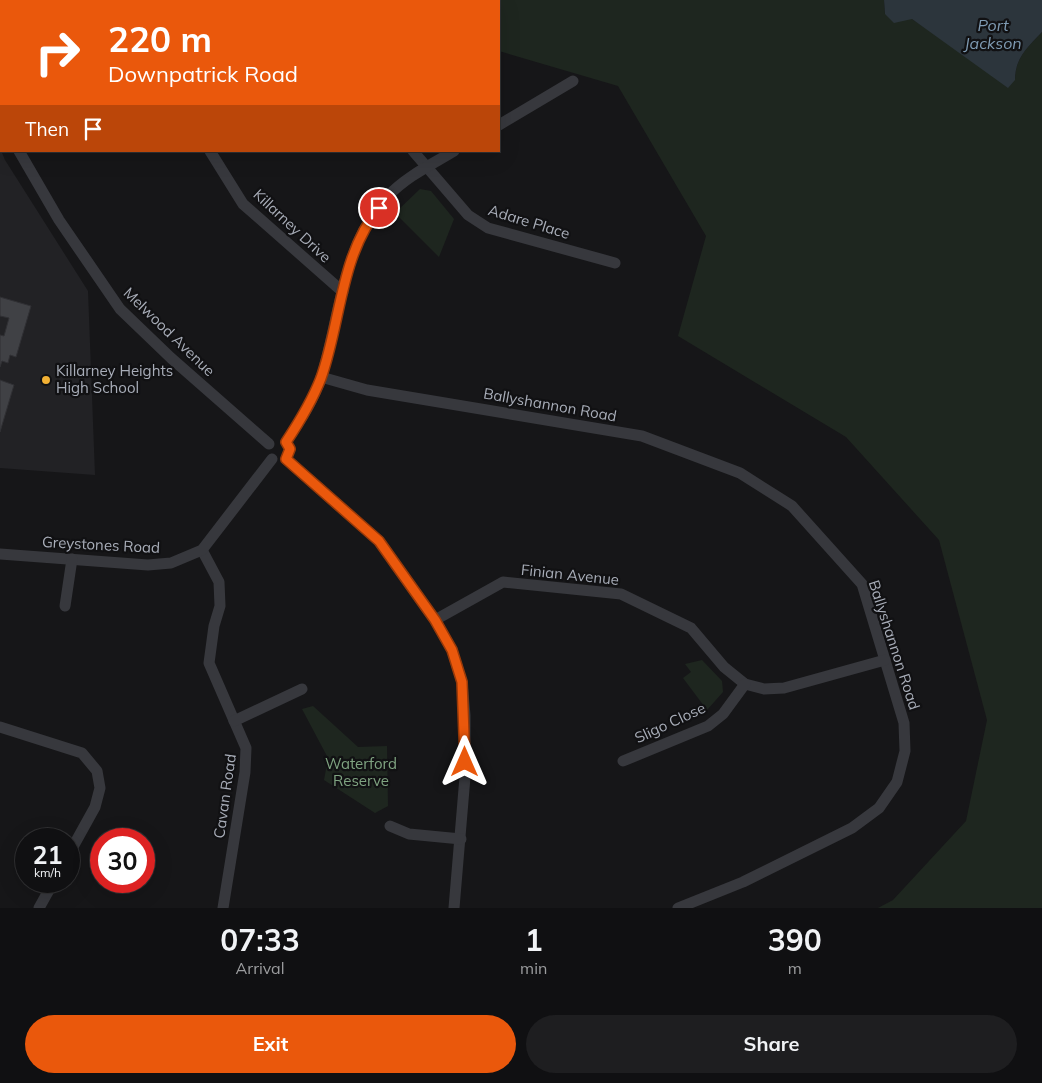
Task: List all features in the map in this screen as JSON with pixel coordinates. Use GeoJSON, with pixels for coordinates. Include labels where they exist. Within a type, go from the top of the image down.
{"type":"FeatureCollection","features":[{"type":"Feature","properties":{"kind":"street"},"geometry":{"type":"LineString","coordinates":[[500,124],[573,81]]}},
{"type":"Feature","properties":{"kind":"street","name":"Melwood Avenue"},"geometry":{"type":"LineString","coordinates":[[19,152],[59,220],[120,309],[269,444]]}},
{"type":"Feature","properties":{"kind":"street","name":"Killarney Drive"},"geometry":{"type":"LineString","coordinates":[[211,152],[243,204],[343,292]]}},
{"type":"Feature","properties":{"kind":"street","name":"Adare Place"},"geometry":{"type":"LineString","coordinates":[[414,152],[468,216],[488,228],[615,263]]}},
{"type":"Feature","properties":{"kind":"street"},"geometry":{"type":"LineString","coordinates":[[286,442],[307,412],[321,377],[354,251],[369,220],[388,196],[411,176],[452,152]]}},
{"type":"Feature","properties":{"kind":"street","name":"Ballyshannon Road"},"geometry":{"type":"LineString","coordinates":[[321,377],[367,390],[642,436],[740,473],[792,506],[862,584],[904,723],[905,751],[897,782],[879,808],[852,828],[743,882],[678,908]]}},
{"type":"Feature","properties":{"kind":"street"},"geometry":{"type":"LineString","coordinates":[[275,440],[286,442],[290,449],[286,459],[279,461],[272,459],[268,451],[269,444],[275,440]]}},
{"type":"Feature","properties":{"kind":"street","name":"Greystones Road"},"geometry":{"type":"LineString","coordinates":[[0,554],[148,565],[171,564],[202,550],[272,459]]}},
{"type":"Feature","properties":{"kind":"street"},"geometry":{"type":"LineString","coordinates":[[286,459],[379,541],[435,620],[452,650],[462,682],[465,715],[465,777],[454,908]]}},
{"type":"Feature","properties":{"kind":"street","name":"Cavan Road"},"geometry":{"type":"LineString","coordinates":[[202,550],[219,582],[220,606],[214,626],[209,663],[246,748],[246,772],[222,908]]}},
{"type":"Feature","properties":{"kind":"street"},"geometry":{"type":"LineString","coordinates":[[65,606],[72,559]]}},
{"type":"Feature","properties":{"kind":"street","name":"Finian Avenue"},"geometry":{"type":"LineString","coordinates":[[435,620],[503,582],[620,594],[691,628],[724,667],[745,684],[764,689],[784,688],[885,660]]}},
{"type":"Feature","properties":{"kind":"street","name":"Sligo Close"},"geometry":{"type":"LineString","coordinates":[[623,761],[708,726],[723,714],[745,684]]}},
{"type":"Feature","properties":{"kind":"street"},"geometry":{"type":"LineString","coordinates":[[234,721],[302,689]]}},
{"type":"Feature","properties":{"kind":"street"},"geometry":{"type":"LineString","coordinates":[[0,727],[82,753],[97,770],[100,788],[95,807],[80,834]]}},
{"type":"Feature","properties":{"kind":"street"},"geometry":{"type":"LineString","coordinates":[[390,826],[409,834],[461,839]]}},
{"type":"Feature","properties":{"kind":"street"},"geometry":{"type":"LineString","coordinates":[[39,908],[47,893]]}},
{"type":"Feature","properties":{"kind":"shaded area","name":"Killarney Heights High School"},"geometry":{"type":"Polygon","coordinates":[[[0,152],[2,152],[88,291],[95,475],[0,468],[0,152]]]}},
{"type":"Feature","properties":{"kind":"green space"},"geometry":{"type":"Polygon","coordinates":[[[500,0],[884,0],[885,14],[912,19],[955,48],[1015,80],[1017,65],[1020,59],[1027,48],[1042,32],[1042,908],[878,908],[893,900],[966,821],[987,720],[939,540],[846,437],[678,336],[706,236],[618,86],[500,51],[500,0]]]}},
{"type":"Feature","properties":{"kind":"green space"},"geometry":{"type":"Polygon","coordinates":[[[420,189],[431,191],[454,219],[439,257],[395,213],[420,189]]]}},
{"type":"Feature","properties":{"kind":"green space"},"geometry":{"type":"Polygon","coordinates":[[[702,660],[722,681],[723,692],[707,710],[683,678],[691,672],[685,664],[702,660]]]}},
{"type":"Feature","properties":{"kind":"green space","name":"Waterford Reserve"},"geometry":{"type":"Polygon","coordinates":[[[313,706],[358,747],[387,746],[388,806],[375,813],[324,780],[328,758],[302,709],[313,706]]]}},
{"type":"Feature","properties":{"kind":"water","name":"Port Jackson"},"geometry":{"type":"Polygon","coordinates":[[[884,0],[1042,0],[1042,32],[1023,54],[1017,65],[1015,80],[1008,88],[912,19],[894,23],[885,14],[884,0]]]}},
{"type":"Feature","properties":{"kind":"building"},"geometry":{"type":"Polygon","coordinates":[[[0,297],[31,306],[16,357],[10,355],[8,363],[2,361],[0,367],[0,335],[4,336],[9,318],[0,316],[0,297]]]}},
{"type":"Feature","properties":{"kind":"building"},"geometry":{"type":"Polygon","coordinates":[[[0,380],[14,385],[0,432],[0,380]]]}},
{"type":"Feature","properties":{"kind":"place","name":"Killarney Heights High School"},"geometry":{"type":"Point","coordinates":[46,380]}},
{"type":"Feature","properties":{"kind":"route"},"geometry":{"type":"LineString","coordinates":[[379,208],[369,220],[354,251],[321,377],[307,412],[286,442],[290,452],[286,459],[379,541],[435,620],[452,650],[462,682],[465,715],[465,762]]}}]}
